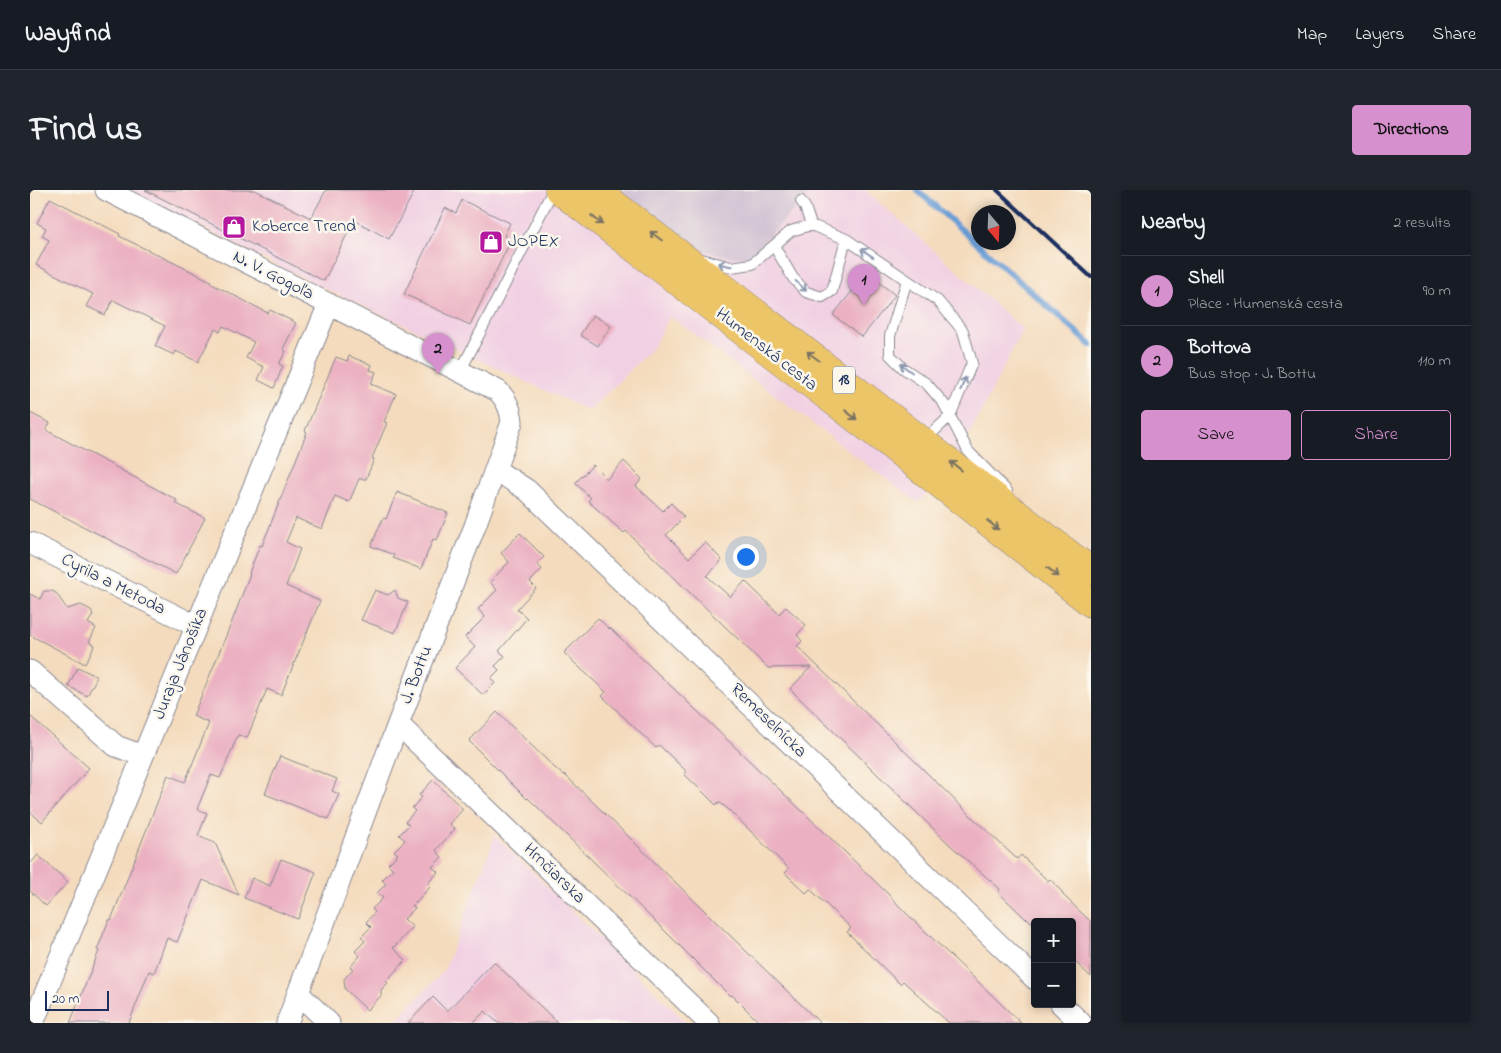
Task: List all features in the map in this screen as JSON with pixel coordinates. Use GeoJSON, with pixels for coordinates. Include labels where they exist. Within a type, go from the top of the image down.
{"type":"FeatureCollection","features":[{"type":"Feature","properties":{"kind":"main road","name":"Humenská cesta"},"geometry":{"type":"LineString","coordinates":[[559,190],[904,441],[1060,546],[1091,571]]}},
{"type":"Feature","properties":{"kind":"main road","name":"Humenská cesta"},"geometry":{"type":"LineString","coordinates":[[596,190],[678,253],[904,441],[1091,602]]}},
{"type":"Feature","properties":{"kind":"street","name":"N. V. Gogoľa"},"geometry":{"type":"LineString","coordinates":[[106,190],[439,361]]}},
{"type":"Feature","properties":{"kind":"street","name":"Juraja Jánošíka"},"geometry":{"type":"LineString","coordinates":[[32,1023],[329,304]]}},
{"type":"Feature","properties":{"kind":"street","name":"J. Bottu"},"geometry":{"type":"LineString","coordinates":[[287,1023],[398,724],[496,470],[512,422],[511,412],[506,399],[498,391],[439,361]]}},
{"type":"Feature","properties":{"kind":"street","name":"Remeselnícka"},"geometry":{"type":"LineString","coordinates":[[496,470],[527,490],[1031,975]]}},
{"type":"Feature","properties":{"kind":"street","name":"Cyrila a Metoda"},"geometry":{"type":"LineString","coordinates":[[30,543],[196,626]]}},
{"type":"Feature","properties":{"kind":"street"},"geometry":{"type":"LineString","coordinates":[[30,671],[116,746],[143,756]]}},
{"type":"Feature","properties":{"kind":"street","name":"Hrnčiarska"},"geometry":{"type":"LineString","coordinates":[[398,724],[709,1023]]}},
{"type":"Feature","properties":{"kind":"street"},"geometry":{"type":"LineString","coordinates":[[298,993],[329,1023]]}},
{"type":"Feature","properties":{"kind":"street"},"geometry":{"type":"LineString","coordinates":[[1065,1008],[1080,1023]]}},
{"type":"Feature","properties":{"kind":"lane"},"geometry":{"type":"LineString","coordinates":[[460,372],[552,190]]}},
{"type":"Feature","properties":{"kind":"lane"},"geometry":{"type":"LineString","coordinates":[[801,201],[811,225]]}},
{"type":"Feature","properties":{"kind":"lane"},"geometry":{"type":"LineString","coordinates":[[678,253],[732,267],[752,264],[791,231],[811,225],[846,239],[938,301],[963,331],[972,363],[950,416],[904,441]]}},
{"type":"Feature","properties":{"kind":"lane"},"geometry":{"type":"LineString","coordinates":[[774,246],[792,278],[806,292],[822,297],[832,291],[846,239]]}},
{"type":"Feature","properties":{"kind":"lane"},"geometry":{"type":"LineString","coordinates":[[907,280],[890,336],[890,355],[903,368],[927,384],[944,404],[968,451],[1060,546]]}},
{"type":"Feature","properties":{"kind":"shaded area"},"geometry":{"type":"Polygon","coordinates":[[[130,190],[612,190],[753,255],[812,190],[865,190],[1023,329],[959,455],[918,503],[670,316],[653,347],[589,411],[284,269],[130,190]]]}},
{"type":"Feature","properties":{"kind":"shaded area"},"geometry":{"type":"Polygon","coordinates":[[[612,190],[812,190],[752,255],[733,258],[692,248],[612,190]]]}},
{"type":"Feature","properties":{"kind":"shaded area"},"geometry":{"type":"Polygon","coordinates":[[[495,836],[687,1023],[393,1023],[444,971],[495,836]]]}},
{"type":"Feature","properties":{"kind":"building"},"geometry":{"type":"Polygon","coordinates":[[[145,190],[255,190],[311,218],[326,190],[415,190],[389,239],[354,220],[324,281],[145,190]]]}},
{"type":"Feature","properties":{"kind":"building"},"geometry":{"type":"Polygon","coordinates":[[[50,198],[120,234],[119,236],[211,281],[210,283],[268,313],[270,310],[296,323],[283,349],[286,351],[279,364],[283,366],[274,388],[258,380],[264,367],[246,358],[254,342],[223,326],[220,332],[215,329],[198,362],[176,351],[174,355],[155,346],[165,326],[113,300],[105,315],[86,306],[93,294],[36,265],[49,240],[42,236],[46,228],[37,223],[50,198]]]}},
{"type":"Feature","properties":{"kind":"building"},"geometry":{"type":"Polygon","coordinates":[[[462,200],[510,223],[504,236],[511,240],[470,325],[404,294],[445,208],[456,213],[462,200]]]}},
{"type":"Feature","properties":{"kind":"building"},"geometry":{"type":"Polygon","coordinates":[[[867,273],[895,295],[862,337],[833,315],[867,273]]]}},
{"type":"Feature","properties":{"kind":"building"},"geometry":{"type":"Polygon","coordinates":[[[593,315],[611,326],[598,346],[580,335],[593,315]]]}},
{"type":"Feature","properties":{"kind":"building"},"geometry":{"type":"Polygon","coordinates":[[[349,356],[372,365],[370,370],[376,372],[371,384],[396,394],[384,422],[387,423],[372,458],[374,459],[366,479],[359,479],[349,502],[335,496],[322,529],[296,518],[286,542],[300,549],[286,586],[320,601],[281,695],[267,689],[247,738],[238,735],[220,778],[211,775],[197,809],[207,813],[198,836],[215,843],[239,895],[203,880],[177,942],[167,938],[154,973],[149,971],[129,1023],[70,1023],[99,951],[97,950],[109,920],[111,920],[168,775],[185,782],[209,723],[193,716],[336,357],[347,361],[349,356]]]}},
{"type":"Feature","properties":{"kind":"building"},"geometry":{"type":"Polygon","coordinates":[[[30,413],[50,423],[46,430],[177,500],[175,503],[205,518],[176,574],[30,499],[30,413]]]}},
{"type":"Feature","properties":{"kind":"building"},"geometry":{"type":"Polygon","coordinates":[[[624,461],[642,479],[636,486],[663,511],[671,503],[684,517],[666,535],[689,558],[705,542],[722,560],[707,576],[730,597],[745,581],[779,614],[786,607],[806,625],[797,635],[802,641],[797,646],[971,816],[1017,859],[1021,855],[1048,881],[1050,879],[1062,894],[1091,922],[1091,977],[1076,963],[1076,918],[1031,918],[1031,922],[1026,919],[998,892],[1000,889],[950,845],[790,689],[811,667],[768,668],[626,531],[624,533],[588,501],[591,498],[575,483],[593,465],[607,479],[624,461]]]}},
{"type":"Feature","properties":{"kind":"building"},"geometry":{"type":"Polygon","coordinates":[[[397,492],[448,513],[437,540],[433,539],[421,569],[393,558],[394,555],[371,546],[383,518],[386,519],[397,492]]]}},
{"type":"Feature","properties":{"kind":"building"},"geometry":{"type":"Polygon","coordinates":[[[520,533],[544,557],[537,564],[542,569],[530,582],[536,588],[517,609],[527,618],[499,651],[505,656],[495,666],[499,670],[491,678],[495,683],[483,695],[455,668],[475,647],[465,637],[485,617],[478,609],[497,590],[490,582],[509,562],[501,553],[520,533]]]}},
{"type":"Feature","properties":{"kind":"building"},"geometry":{"type":"Polygon","coordinates":[[[375,590],[388,595],[395,590],[398,598],[408,602],[395,633],[361,620],[375,590]]]}},
{"type":"Feature","properties":{"kind":"building"},"geometry":{"type":"Polygon","coordinates":[[[44,591],[56,593],[67,609],[81,605],[91,610],[93,615],[88,623],[96,628],[89,642],[95,645],[85,664],[30,635],[30,594],[40,599],[44,591]]]}},
{"type":"Feature","properties":{"kind":"building"},"geometry":{"type":"Polygon","coordinates":[[[598,618],[845,852],[1021,1023],[949,1023],[903,981],[900,984],[847,932],[851,928],[810,889],[806,893],[785,873],[789,869],[728,809],[719,802],[716,805],[684,774],[687,772],[659,745],[656,748],[602,696],[606,692],[564,653],[598,618]]]}},
{"type":"Feature","properties":{"kind":"building"},"geometry":{"type":"Polygon","coordinates":[[[78,667],[97,677],[87,696],[68,686],[78,667]]]}},
{"type":"Feature","properties":{"kind":"building"},"geometry":{"type":"Polygon","coordinates":[[[497,712],[555,768],[564,774],[820,1023],[760,1023],[732,995],[730,996],[469,741],[497,712]]]}},
{"type":"Feature","properties":{"kind":"building"},"geometry":{"type":"Polygon","coordinates":[[[30,716],[89,768],[42,822],[30,812],[30,716]]]}},
{"type":"Feature","properties":{"kind":"building"},"geometry":{"type":"Polygon","coordinates":[[[280,756],[337,779],[332,791],[339,794],[328,819],[265,794],[280,756]]]}},
{"type":"Feature","properties":{"kind":"building"},"geometry":{"type":"Polygon","coordinates":[[[433,780],[463,809],[450,824],[455,829],[436,850],[442,857],[432,867],[438,872],[428,883],[431,886],[412,906],[415,908],[404,919],[413,927],[393,948],[406,960],[386,981],[388,983],[381,990],[381,996],[367,1010],[345,989],[344,979],[353,969],[350,967],[360,956],[355,951],[365,941],[361,937],[371,927],[366,922],[375,912],[372,909],[383,898],[377,893],[386,884],[382,880],[393,869],[388,864],[398,854],[394,851],[405,840],[399,835],[409,825],[405,822],[415,811],[412,808],[422,797],[419,795],[433,780]]]}},
{"type":"Feature","properties":{"kind":"building"},"geometry":{"type":"Polygon","coordinates":[[[38,855],[68,882],[46,906],[30,891],[30,864],[38,855]]]}},
{"type":"Feature","properties":{"kind":"building"},"geometry":{"type":"Polygon","coordinates":[[[281,859],[316,872],[298,919],[244,898],[252,878],[270,886],[281,859]]]}},
{"type":"Feature","properties":{"kind":"building"},"geometry":{"type":"Polygon","coordinates":[[[494,962],[558,1023],[498,1023],[485,1011],[473,1023],[408,1023],[433,997],[447,1011],[494,962]]]}},
{"type":"Feature","properties":{"kind":"waterway"},"geometry":{"type":"LineString","coordinates":[[917,190],[1091,345]]}},
{"type":"Feature","properties":{"kind":"railway"},"geometry":{"type":"LineString","coordinates":[[997,190],[1091,277]]}},
{"type":"Feature","properties":{"kind":"place","name":"Koberce Trend"},"geometry":{"type":"Point","coordinates":[234,227]}},
{"type":"Feature","properties":{"kind":"place","name":"JOPEX"},"geometry":{"type":"Point","coordinates":[491,242]}},
{"type":"Feature","properties":{"kind":"place","name":"Shell"},"geometry":{"type":"Point","coordinates":[864,305]}},
{"type":"Feature","properties":{"kind":"place","name":"Bottova"},"geometry":{"type":"Point","coordinates":[438,374]}}]}
